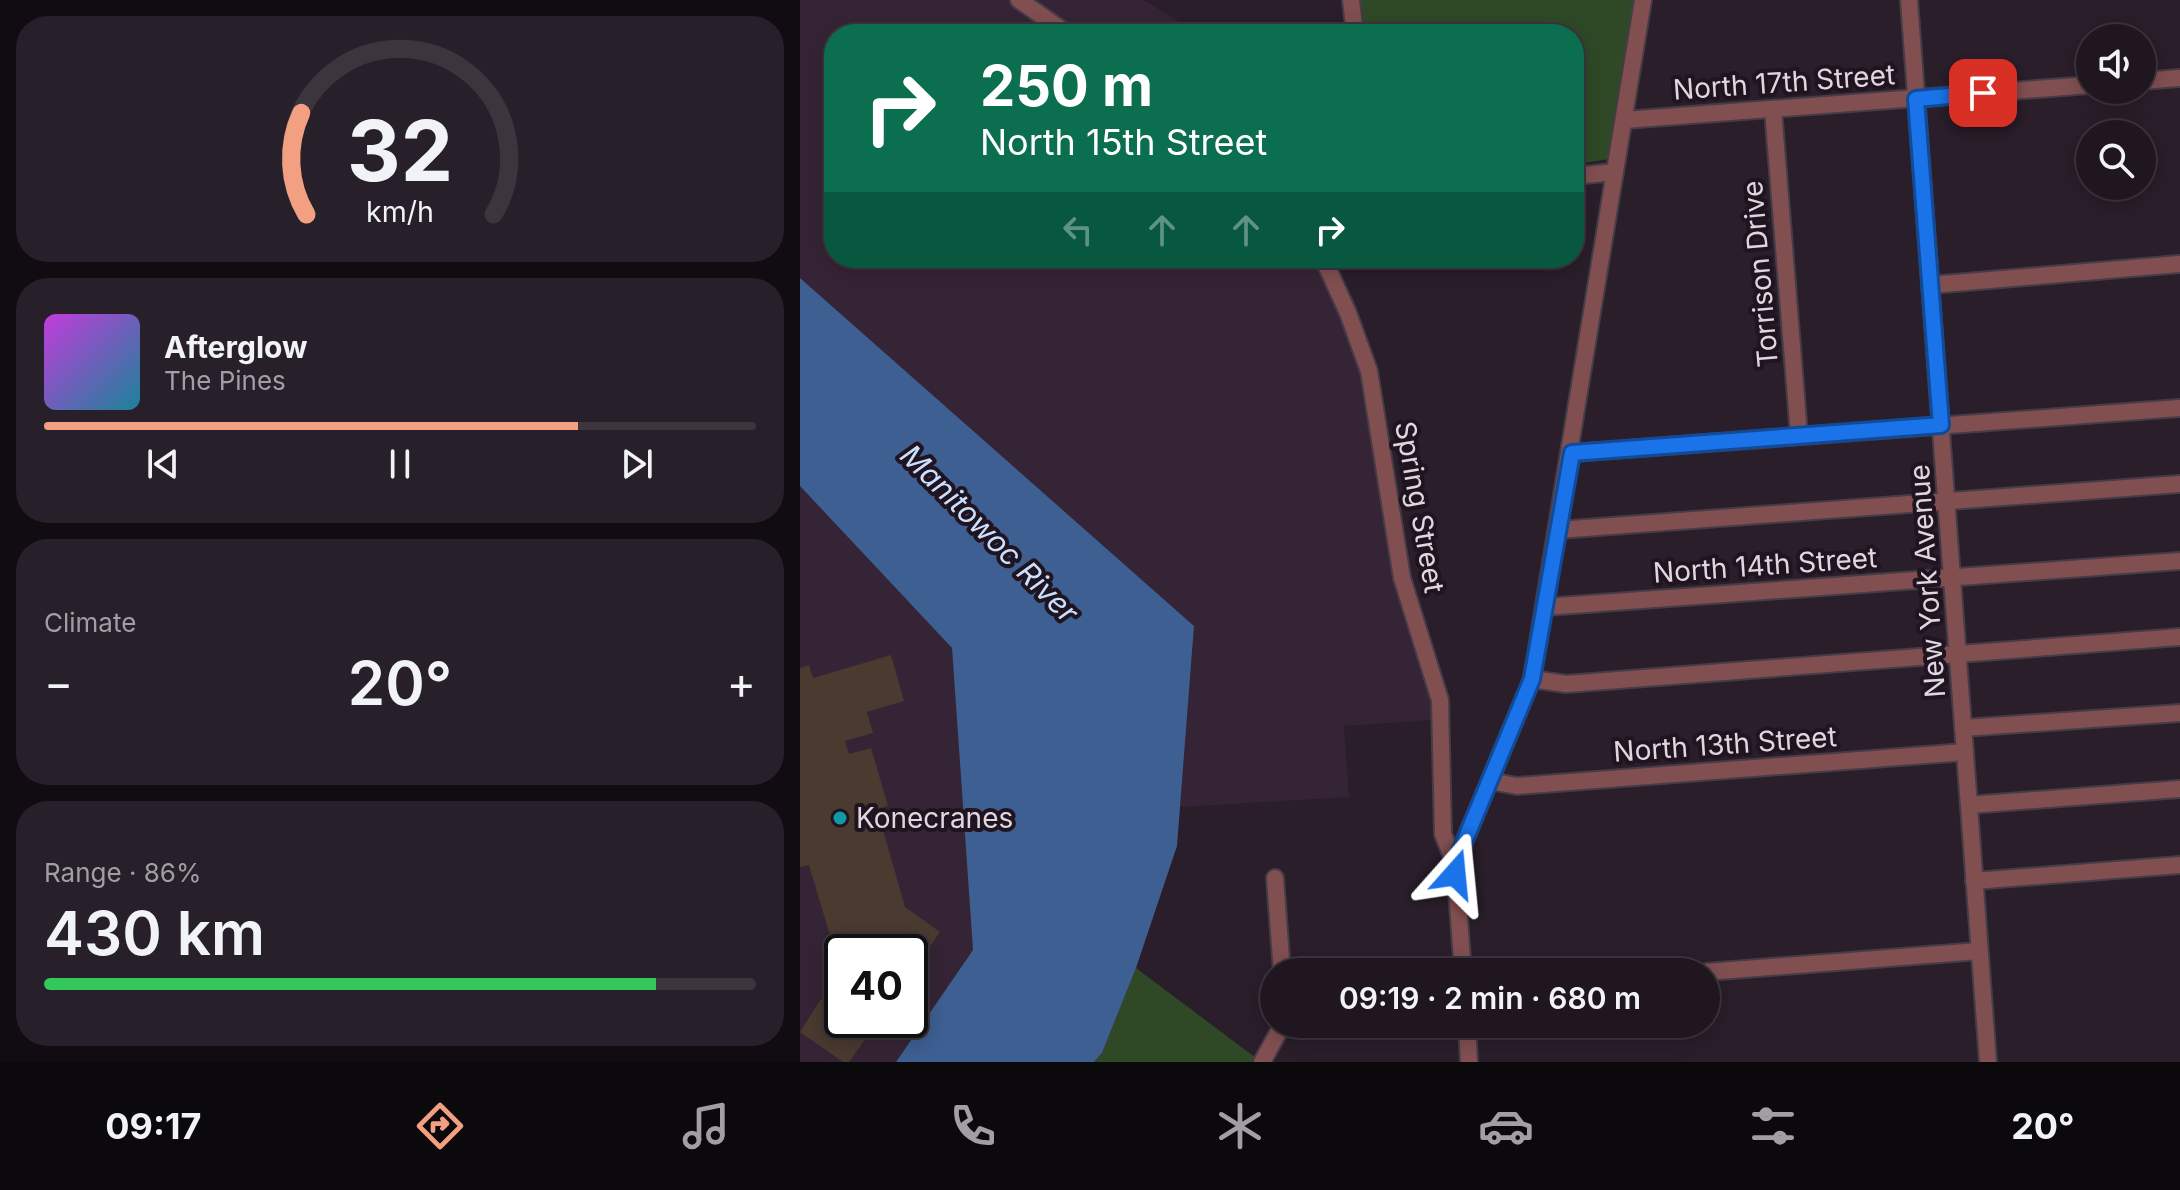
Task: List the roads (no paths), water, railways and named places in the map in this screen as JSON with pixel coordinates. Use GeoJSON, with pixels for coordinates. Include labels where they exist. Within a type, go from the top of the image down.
{"type":"FeatureCollection","features":[{"type":"Feature","properties":{"kind":"street"},"geometry":{"type":"LineString","coordinates":[[1019,0],[1054,24]]}},
{"type":"Feature","properties":{"kind":"street"},"geometry":{"type":"LineString","coordinates":[[1351,0],[1354,24]]}},
{"type":"Feature","properties":{"kind":"street"},"geometry":{"type":"LineString","coordinates":[[1462,958],[1455,864],[1532,679],[1572,453],[1643,0]]}},
{"type":"Feature","properties":{"kind":"street","name":"New York Avenue"},"geometry":{"type":"LineString","coordinates":[[1909,0],[1988,1062]]}},
{"type":"Feature","properties":{"kind":"street"},"geometry":{"type":"LineString","coordinates":[[2156,80],[2180,78]]}},
{"type":"Feature","properties":{"kind":"street","name":"North 17th Street"},"geometry":{"type":"LineString","coordinates":[[1625,120],[2076,86]]}},
{"type":"Feature","properties":{"kind":"street","name":"Torrison Drive"},"geometry":{"type":"LineString","coordinates":[[1773,109],[1799,435]]}},
{"type":"Feature","properties":{"kind":"street"},"geometry":{"type":"LineString","coordinates":[[1584,175],[1615,172]]}},
{"type":"Feature","properties":{"kind":"street"},"geometry":{"type":"LineString","coordinates":[[1931,285],[2180,264]]}},
{"type":"Feature","properties":{"kind":"street","name":"Spring Street"},"geometry":{"type":"LineString","coordinates":[[1328,268],[1369,371],[1402,578],[1440,700],[1443,834],[1455,864]]}},
{"type":"Feature","properties":{"kind":"street"},"geometry":{"type":"LineString","coordinates":[[1572,453],[2180,408]]}},
{"type":"Feature","properties":{"kind":"street"},"geometry":{"type":"LineString","coordinates":[[1558,530],[2180,484]]}},
{"type":"Feature","properties":{"kind":"street","name":"North 14th Street"},"geometry":{"type":"LineString","coordinates":[[1545,607],[2180,561]]}},
{"type":"Feature","properties":{"kind":"street"},"geometry":{"type":"LineString","coordinates":[[1532,679],[1566,684],[2180,637]]}},
{"type":"Feature","properties":{"kind":"street"},"geometry":{"type":"LineString","coordinates":[[1963,728],[2180,713]]}},
{"type":"Feature","properties":{"kind":"street","name":"North 13th Street"},"geometry":{"type":"LineString","coordinates":[[1490,781],[1517,786],[1965,752]]}},
{"type":"Feature","properties":{"kind":"street"},"geometry":{"type":"LineString","coordinates":[[1969,805],[2180,789]]}},
{"type":"Feature","properties":{"kind":"street"},"geometry":{"type":"LineString","coordinates":[[1974,881],[2180,865]]}},
{"type":"Feature","properties":{"kind":"street"},"geometry":{"type":"LineString","coordinates":[[1275,878],[1281,958]]}},
{"type":"Feature","properties":{"kind":"street"},"geometry":{"type":"LineString","coordinates":[[1720,971],[1979,951]]}},
{"type":"Feature","properties":{"kind":"street"},"geometry":{"type":"LineString","coordinates":[[1262,1062],[1275,1038]]}},
{"type":"Feature","properties":{"kind":"street"},"geometry":{"type":"LineString","coordinates":[[1468,1038],[1469,1062]]}},
{"type":"Feature","properties":{"kind":"water","name":"Manitowoc River"},"geometry":{"type":"Polygon","coordinates":[[[800,278],[1194,626],[1177,846],[1136,968],[1102,1053],[1094,1062],[896,1062],[912,1038],[928,1038],[928,1015],[973,950],[952,648],[800,486],[800,278]]]}},
{"type":"Feature","properties":{"kind":"place","name":"Konecranes"},"geometry":{"type":"Point","coordinates":[840,818]}}]}
